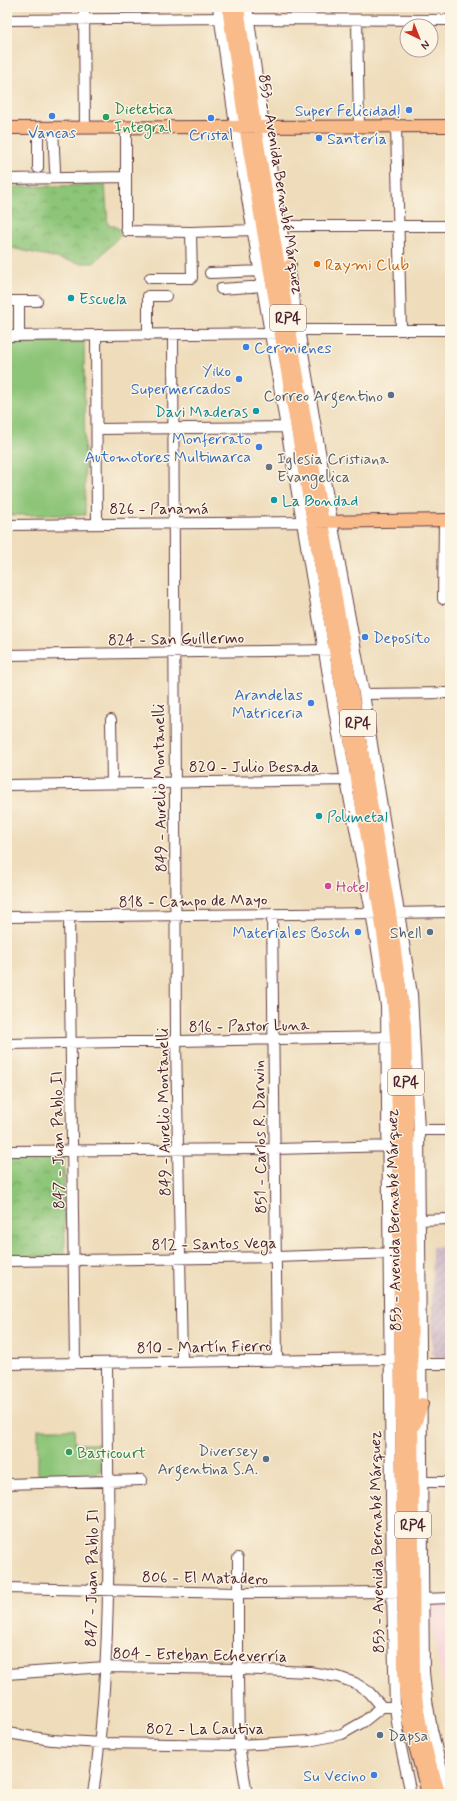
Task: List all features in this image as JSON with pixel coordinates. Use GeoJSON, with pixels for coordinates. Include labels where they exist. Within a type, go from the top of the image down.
{"type":"FeatureCollection","features":[{"type":"Feature","properties":{"kind":"main road","name":"853 - Avenida Bernabé Márquez"},"geometry":{"type":"LineString","coordinates":[[238,7],[250,126],[276,333],[317,522]]}},
{"type":"Feature","properties":{"kind":"main road","name":"853 - Avenida Bernabé Márquez"},"geometry":{"type":"LineString","coordinates":[[226,14],[282,285],[317,522],[351,780],[385,913],[392,1037],[393,1146],[405,1253],[395,1359],[397,1592],[405,1698],[413,1740],[428,1794]]}},
{"type":"Feature","properties":{"kind":"main road"},"geometry":{"type":"LineString","coordinates":[[7,128],[450,126]]}},
{"type":"Feature","properties":{"kind":"main road"},"geometry":{"type":"LineString","coordinates":[[282,285],[290,265]]}},
{"type":"Feature","properties":{"kind":"main road"},"geometry":{"type":"LineString","coordinates":[[317,522],[447,520]]}},
{"type":"Feature","properties":{"kind":"main road","name":"853 - Avenida Bernabé Márquez"},"geometry":{"type":"LineString","coordinates":[[334,649],[405,1025],[405,1253],[412,1430],[414,1684],[425,1747],[440,1794]]}},
{"type":"Feature","properties":{"kind":"main road"},"geometry":{"type":"LineString","coordinates":[[405,1025],[413,1006]]}},
{"type":"Feature","properties":{"kind":"main road"},"geometry":{"type":"LineString","coordinates":[[412,1430],[422,1404]]}},
{"type":"Feature","properties":{"kind":"street"},"geometry":{"type":"LineString","coordinates":[[84,7],[85,127]]}},
{"type":"Feature","properties":{"kind":"street","name":"853 - Avenida Bernabé Márquez"},"geometry":{"type":"LineString","coordinates":[[218,7],[226,14]]}},
{"type":"Feature","properties":{"kind":"street","name":"853 - Avenida Bernabé Márquez"},"geometry":{"type":"LineString","coordinates":[[247,7],[249,19],[250,126],[254,230],[263,286],[276,333],[287,427],[317,522],[364,694],[385,913],[413,1006],[419,1130],[420,1220],[405,1253],[421,1364],[421,1482],[426,1698],[436,1748],[450,1793]]}},
{"type":"Feature","properties":{"kind":"street"},"geometry":{"type":"LineString","coordinates":[[7,20],[85,20],[226,14]]}},
{"type":"Feature","properties":{"kind":"street"},"geometry":{"type":"LineString","coordinates":[[249,19],[450,20]]}},
{"type":"Feature","properties":{"kind":"street"},"geometry":{"type":"LineString","coordinates":[[357,20],[359,126]]}},
{"type":"Feature","properties":{"kind":"street","name":"853 - Avenida Bernabé Márquez"},"geometry":{"type":"LineString","coordinates":[[250,126],[282,226],[290,265],[300,330],[317,522]]}},
{"type":"Feature","properties":{"kind":"street"},"geometry":{"type":"LineString","coordinates":[[396,126],[400,227],[401,328]]}},
{"type":"Feature","properties":{"kind":"street"},"geometry":{"type":"LineString","coordinates":[[126,127],[127,231],[191,232],[254,230]]}},
{"type":"Feature","properties":{"kind":"street"},"geometry":{"type":"LineString","coordinates":[[38,128],[38,168]]}},
{"type":"Feature","properties":{"kind":"street"},"geometry":{"type":"LineString","coordinates":[[53,128],[55,170]]}},
{"type":"Feature","properties":{"kind":"street"},"geometry":{"type":"LineString","coordinates":[[7,179],[126,177]]}},
{"type":"Feature","properties":{"kind":"street"},"geometry":{"type":"LineString","coordinates":[[282,226],[450,226]]}},
{"type":"Feature","properties":{"kind":"street"},"geometry":{"type":"LineString","coordinates":[[150,278],[192,278],[191,232]]}},
{"type":"Feature","properties":{"kind":"street"},"geometry":{"type":"LineString","coordinates":[[210,273],[261,272]]}},
{"type":"Feature","properties":{"kind":"street"},"geometry":{"type":"LineString","coordinates":[[221,289],[263,286]]}},
{"type":"Feature","properties":{"kind":"street"},"geometry":{"type":"LineString","coordinates":[[148,335],[148,296],[166,296]]}},
{"type":"Feature","properties":{"kind":"street"},"geometry":{"type":"LineString","coordinates":[[19,300],[19,336]]}},
{"type":"Feature","properties":{"kind":"street"},"geometry":{"type":"LineString","coordinates":[[7,301],[37,301]]}},
{"type":"Feature","properties":{"kind":"street"},"geometry":{"type":"LineString","coordinates":[[300,330],[401,328],[450,330]]}},
{"type":"Feature","properties":{"kind":"street"},"geometry":{"type":"LineString","coordinates":[[7,336],[276,333]]}},
{"type":"Feature","properties":{"kind":"street","name":"849 - Aurelio Montanelli"},"geometry":{"type":"LineString","coordinates":[[173,335],[173,654],[176,1041],[182,1361]]}},
{"type":"Feature","properties":{"kind":"street"},"geometry":{"type":"LineString","coordinates":[[96,336],[98,429],[97,524]]}},
{"type":"Feature","properties":{"kind":"street"},"geometry":{"type":"LineString","coordinates":[[98,429],[287,427]]}},
{"type":"Feature","properties":{"kind":"street"},"geometry":{"type":"LineString","coordinates":[[443,599],[447,520]]}},
{"type":"Feature","properties":{"kind":"street","name":"826 - Panamá"},"geometry":{"type":"LineString","coordinates":[[7,525],[317,522]]}},
{"type":"Feature","properties":{"kind":"street","name":"824 - San Guillermo"},"geometry":{"type":"LineString","coordinates":[[7,655],[173,654],[334,649]]}},
{"type":"Feature","properties":{"kind":"street"},"geometry":{"type":"LineString","coordinates":[[364,694],[450,693]]}},
{"type":"Feature","properties":{"kind":"street"},"geometry":{"type":"LineString","coordinates":[[111,720],[112,783]]}},
{"type":"Feature","properties":{"kind":"street","name":"820 - Julio Besada"},"geometry":{"type":"LineString","coordinates":[[7,785],[351,780]]}},
{"type":"Feature","properties":{"kind":"street","name":"818 - Campo de Mayo"},"geometry":{"type":"LineString","coordinates":[[7,917],[450,912]]}},
{"type":"Feature","properties":{"kind":"street","name":"851 - Carlos R. Darwin"},"geometry":{"type":"LineString","coordinates":[[272,914],[277,1361]]}},
{"type":"Feature","properties":{"kind":"street","name":"847 - Juan Pablo II"},"geometry":{"type":"LineString","coordinates":[[69,916],[73,1259],[76,1363]]}},
{"type":"Feature","properties":{"kind":"street","name":"816 - Pastor Luna"},"geometry":{"type":"LineString","coordinates":[[7,1044],[70,1042],[273,1041],[392,1037]]}},
{"type":"Feature","properties":{"kind":"street"},"geometry":{"type":"LineString","coordinates":[[419,1130],[450,1130]]}},
{"type":"Feature","properties":{"kind":"street"},"geometry":{"type":"LineString","coordinates":[[7,1152],[393,1146]]}},
{"type":"Feature","properties":{"kind":"street"},"geometry":{"type":"LineString","coordinates":[[420,1220],[450,1219]]}},
{"type":"Feature","properties":{"kind":"street","name":"812 - Santos Vega"},"geometry":{"type":"LineString","coordinates":[[7,1261],[73,1259],[181,1259],[405,1253]]}},
{"type":"Feature","properties":{"kind":"street","name":"810 - Martín Fierro"},"geometry":{"type":"LineString","coordinates":[[7,1364],[395,1359]]}},
{"type":"Feature","properties":{"kind":"street","name":"847 - Juan Pablo II"},"geometry":{"type":"LineString","coordinates":[[93,1794],[101,1743],[108,1590],[107,1363]]}},
{"type":"Feature","properties":{"kind":"street"},"geometry":{"type":"LineString","coordinates":[[421,1364],[450,1364]]}},
{"type":"Feature","properties":{"kind":"street"},"geometry":{"type":"LineString","coordinates":[[7,1484],[142,1480]]}},
{"type":"Feature","properties":{"kind":"street"},"geometry":{"type":"LineString","coordinates":[[421,1482],[450,1482]]}},
{"type":"Feature","properties":{"kind":"street"},"geometry":{"type":"LineString","coordinates":[[238,1558],[239,1745],[247,1794]]}},
{"type":"Feature","properties":{"kind":"street","name":"806 - El Matadero"},"geometry":{"type":"LineString","coordinates":[[7,1588],[238,1593],[397,1592]]}},
{"type":"Feature","properties":{"kind":"street","name":"853 - Avenida Bernabé Márquez"},"geometry":{"type":"LineString","coordinates":[[397,1592],[395,1707],[400,1743],[411,1794]]}},
{"type":"Feature","properties":{"kind":"street"},"geometry":{"type":"LineString","coordinates":[[423,1599],[450,1598]]}},
{"type":"Feature","properties":{"kind":"street","name":"804 - Esteban Echeverría"},"geometry":{"type":"LineString","coordinates":[[7,1674],[105,1667],[238,1668],[310,1672],[338,1677],[363,1688],[382,1707]]}},
{"type":"Feature","properties":{"kind":"street"},"geometry":{"type":"LineString","coordinates":[[382,1707],[395,1707]]}},
{"type":"Feature","properties":{"kind":"street","name":"802 - La Cautiva"},"geometry":{"type":"LineString","coordinates":[[7,1732],[52,1740],[101,1743],[239,1745],[309,1741],[330,1738],[354,1728],[382,1707]]}},
{"type":"Feature","properties":{"kind":"shaded area"},"geometry":{"type":"Polygon","coordinates":[[[432,1247],[450,1247],[450,1357],[436,1357],[432,1353],[432,1247]]]}},
{"type":"Feature","properties":{"kind":"shaded area"},"geometry":{"type":"Polygon","coordinates":[[[435,1601],[450,1601],[450,1712],[430,1624],[431,1606],[435,1601]]]}},
{"type":"Feature","properties":{"kind":"green space"},"geometry":{"type":"Polygon","coordinates":[[[105,185],[108,225],[115,226],[123,232],[94,263],[79,263],[7,247],[7,187],[105,185]]]}},
{"type":"Feature","properties":{"kind":"green space"},"geometry":{"type":"Polygon","coordinates":[[[84,341],[85,515],[7,515],[7,342],[84,341]]]}},
{"type":"Feature","properties":{"kind":"green space"},"geometry":{"type":"Polygon","coordinates":[[[7,1153],[64,1153],[65,1257],[7,1257],[7,1153]]]}},
{"type":"Feature","properties":{"kind":"green space","name":"Basticourt"},"geometry":{"type":"Polygon","coordinates":[[[38,1429],[74,1429],[75,1444],[100,1444],[101,1470],[97,1474],[38,1474],[38,1429]]]}},
{"type":"Feature","properties":{"kind":"place","name":"Super Felicidad!"},"geometry":{"type":"Point","coordinates":[409,110]}},
{"type":"Feature","properties":{"kind":"place","name":"Vancas"},"geometry":{"type":"Point","coordinates":[52,116]}},
{"type":"Feature","properties":{"kind":"place","name":"Dietetica Integral"},"geometry":{"type":"Point","coordinates":[106,117]}},
{"type":"Feature","properties":{"kind":"place","name":"Cristal"},"geometry":{"type":"Point","coordinates":[211,118]}},
{"type":"Feature","properties":{"kind":"place","name":"Santería"},"geometry":{"type":"Point","coordinates":[319,138]}},
{"type":"Feature","properties":{"kind":"place","name":"Raymi Club"},"geometry":{"type":"Point","coordinates":[317,264]}},
{"type":"Feature","properties":{"kind":"place","name":"Escuela"},"geometry":{"type":"Point","coordinates":[71,298]}},
{"type":"Feature","properties":{"kind":"place","name":"Cermienes"},"geometry":{"type":"Point","coordinates":[246,347]}},
{"type":"Feature","properties":{"kind":"place","name":"Yiko Supermercados"},"geometry":{"type":"Point","coordinates":[239,379]}},
{"type":"Feature","properties":{"kind":"place","name":"Correo Argentino"},"geometry":{"type":"Point","coordinates":[391,395]}},
{"type":"Feature","properties":{"kind":"place","name":"Davi Maderas"},"geometry":{"type":"Point","coordinates":[256,411]}},
{"type":"Feature","properties":{"kind":"place","name":"Monferrato Automotores Multimarca"},"geometry":{"type":"Point","coordinates":[259,447]}},
{"type":"Feature","properties":{"kind":"place","name":"Iglesia Cristiana Evangelica"},"geometry":{"type":"Point","coordinates":[269,467]}},
{"type":"Feature","properties":{"kind":"place","name":"La Bondad"},"geometry":{"type":"Point","coordinates":[274,500]}},
{"type":"Feature","properties":{"kind":"place","name":"Deposito"},"geometry":{"type":"Point","coordinates":[365,637]}},
{"type":"Feature","properties":{"kind":"place","name":"Arandelas Matriceria"},"geometry":{"type":"Point","coordinates":[311,703]}},
{"type":"Feature","properties":{"kind":"place","name":"Polimetal"},"geometry":{"type":"Point","coordinates":[319,816]}},
{"type":"Feature","properties":{"kind":"place","name":"Hotel"},"geometry":{"type":"Point","coordinates":[328,886]}},
{"type":"Feature","properties":{"kind":"place","name":"Materiales Bosch"},"geometry":{"type":"Point","coordinates":[358,932]}},
{"type":"Feature","properties":{"kind":"place","name":"Shell"},"geometry":{"type":"Point","coordinates":[430,932]}},
{"type":"Feature","properties":{"kind":"place","name":"Basticourt"},"geometry":{"type":"Point","coordinates":[69,1452]}},
{"type":"Feature","properties":{"kind":"place","name":"Diversey Argentina S.A."},"geometry":{"type":"Point","coordinates":[266,1459]}},
{"type":"Feature","properties":{"kind":"place","name":"Dapsa"},"geometry":{"type":"Point","coordinates":[380,1735]}},
{"type":"Feature","properties":{"kind":"place","name":"Su Vecino"},"geometry":{"type":"Point","coordinates":[374,1775]}}]}
